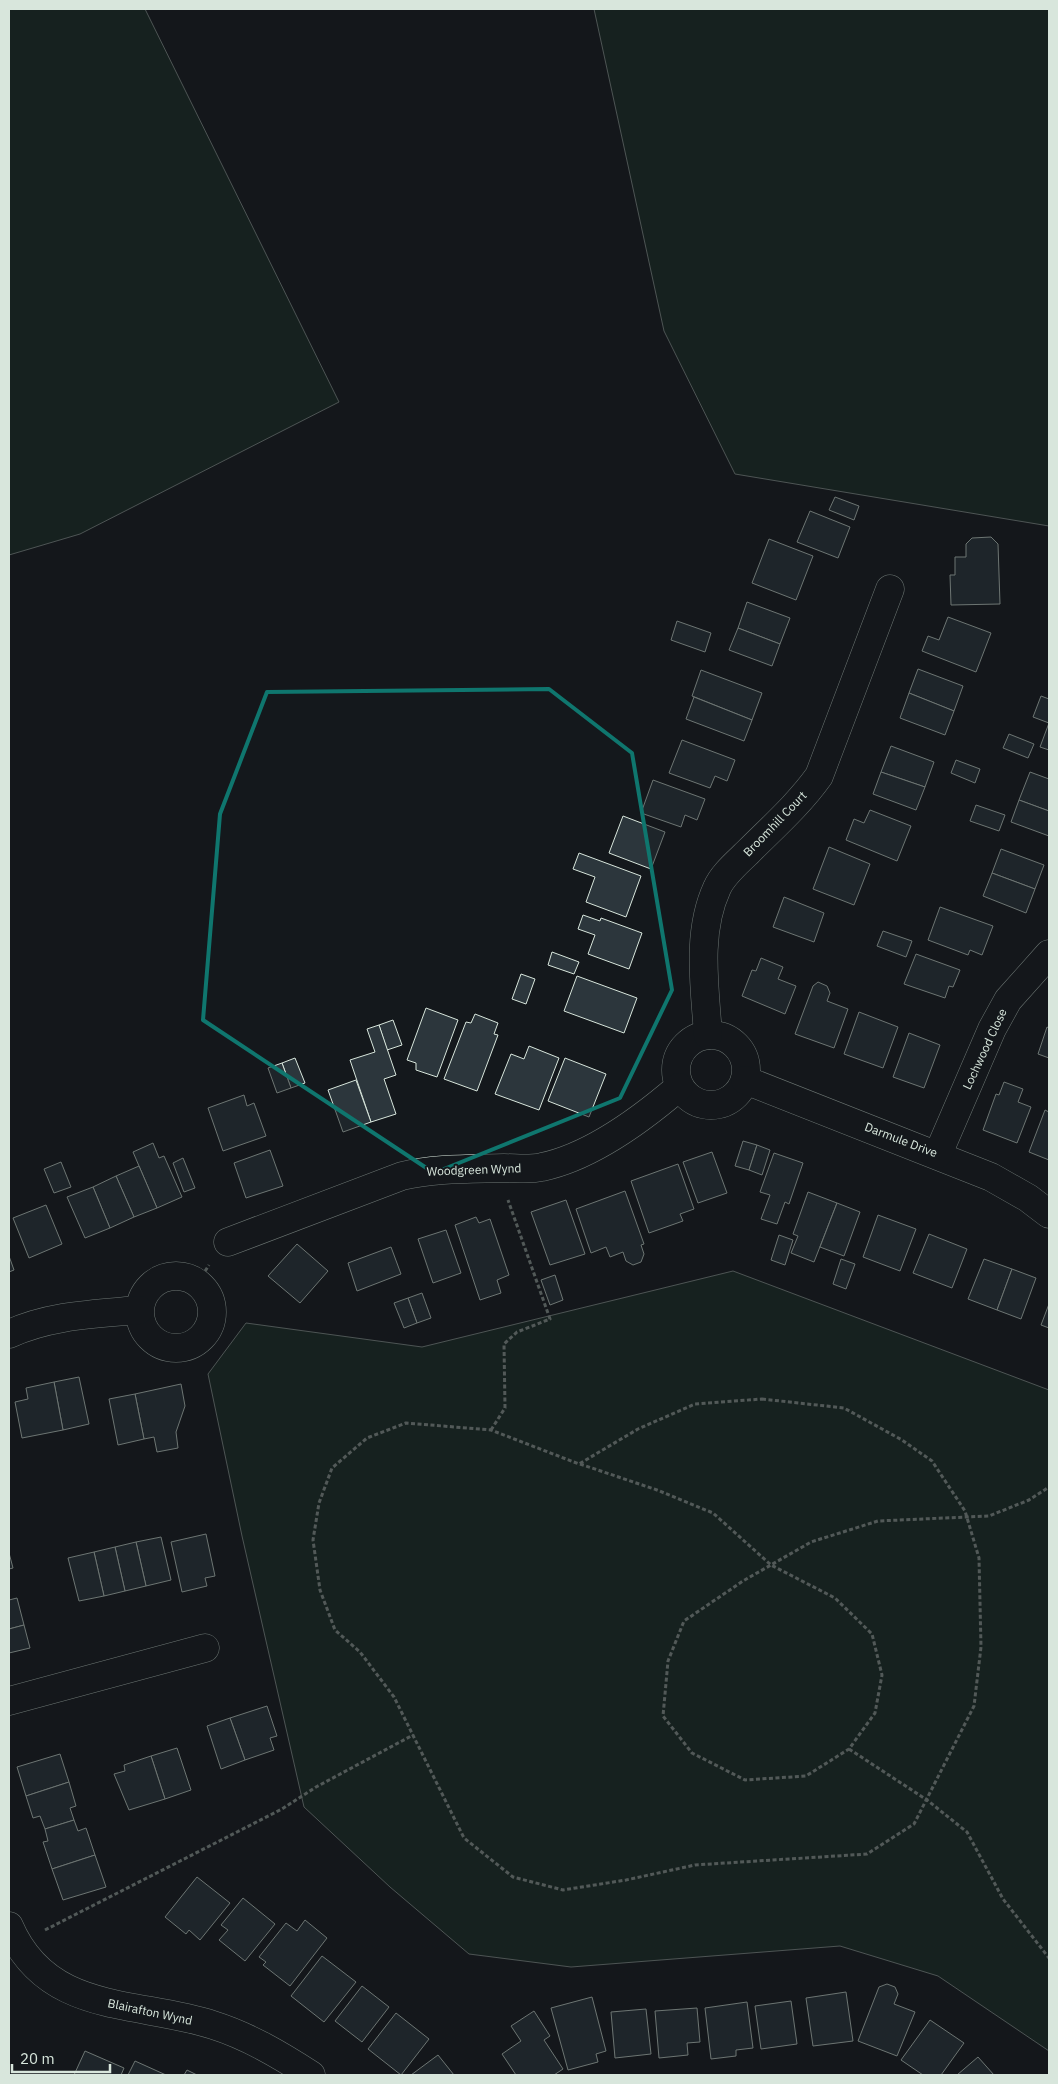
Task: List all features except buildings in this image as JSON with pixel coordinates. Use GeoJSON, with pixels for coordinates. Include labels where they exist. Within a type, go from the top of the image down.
{"type":"FeatureCollection","features":[{"type":"Feature","properties":{"kind":"street","name":"Broomhill Court"},"geometry":{"type":"LineString","coordinates":[[708,1035],[704,940],[709,911],[717,887],[734,866],[807,793],[819,776],[890,589]]}},
{"type":"Feature","properties":{"kind":"street","name":"Lochwood Close"},"geometry":{"type":"LineString","coordinates":[[938,1154],[992,1029],[1008,1000],[1049,954]]}},
{"type":"Feature","properties":{"kind":"street"},"geometry":{"type":"LineString","coordinates":[[708,1035],[720,1035],[738,1048],[746,1068],[745,1080],[740,1091],[731,1099],[720,1104],[708,1106],[696,1103],[686,1096],[679,1087],[675,1076],[680,1053],[687,1044],[697,1037],[708,1035]]}},
{"type":"Feature","properties":{"kind":"street","name":"Darmule Drive"},"geometry":{"type":"LineString","coordinates":[[745,1080],[938,1154],[991,1177],[1028,1198],[1049,1214]]}},
{"type":"Feature","properties":{"kind":"street","name":"Woodgreen Wynd"},"geometry":{"type":"LineString","coordinates":[[228,1242],[402,1176],[428,1170],[541,1168],[589,1149],[658,1105],[679,1087]]}},
{"type":"Feature","properties":{"kind":"street"},"geometry":{"type":"LineString","coordinates":[[9,1334],[23,1327],[68,1316],[139,1310]]}},
{"type":"Feature","properties":{"kind":"street"},"geometry":{"type":"LineString","coordinates":[[9,1701],[205,1648]]}},
{"type":"Feature","properties":{"kind":"street","name":"Blairafton Wynd"},"geometry":{"type":"LineString","coordinates":[[13,1935],[39,1972],[90,1999],[213,2025],[273,2051],[311,2075]]}},
{"type":"Feature","properties":{"kind":"path"},"geometry":{"type":"LineString","coordinates":[[491,1430],[505,1408],[504,1344],[517,1332],[550,1320],[497,1168]]}},
{"type":"Feature","properties":{"kind":"path"},"geometry":{"type":"LineString","coordinates":[[579,1464],[638,1429],[695,1404],[762,1399],[844,1408],[902,1440],[932,1461],[965,1511],[967,1519],[979,1558],[981,1647],[974,1706],[914,1824],[867,1854],[695,1865],[626,1880],[563,1890],[513,1877],[464,1838],[394,1697],[360,1652],[335,1630],[320,1590],[313,1540],[319,1503],[332,1468],[367,1438],[406,1423],[491,1430],[579,1464],[657,1490],[714,1513],[771,1564],[835,1598],[872,1634],[882,1675],[875,1713],[849,1749],[806,1776],[745,1780],[692,1753],[663,1716],[668,1661],[684,1621],[742,1581],[771,1564],[811,1542],[878,1521],[967,1519],[989,1516],[1030,1500],[1049,1487]]}},
{"type":"Feature","properties":{"kind":"path"},"geometry":{"type":"LineString","coordinates":[[13,1935],[282,1809],[316,1787],[412,1735]]}},
{"type":"Feature","properties":{"kind":"path"},"geometry":{"type":"LineString","coordinates":[[849,1749],[927,1800],[967,1832],[1003,1899],[1049,1958]]}},
{"type":"Feature","properties":{"kind":"highlighted area"},"geometry":{"type":"Polygon","coordinates":[[[549,689],[632,753],[672,990],[620,1098],[434,1173],[203,1020],[220,814],[267,692],[549,689]]]}},
{"type":"Feature","properties":{"kind":"green space"},"geometry":{"type":"Polygon","coordinates":[[[9,9],[145,9],[339,402],[80,534],[9,555],[9,9]]]}},
{"type":"Feature","properties":{"kind":"green space"},"geometry":{"type":"Polygon","coordinates":[[[594,9],[1049,9],[1049,526],[735,474],[664,331],[594,9]]]}},
{"type":"Feature","properties":{"kind":"green space"},"geometry":{"type":"Polygon","coordinates":[[[733,1271],[1049,1390],[1049,2051],[938,1976],[840,1946],[571,1967],[469,1954],[390,1887],[304,1807],[242,1536],[208,1374],[246,1323],[422,1347],[733,1271]]]}}]}
